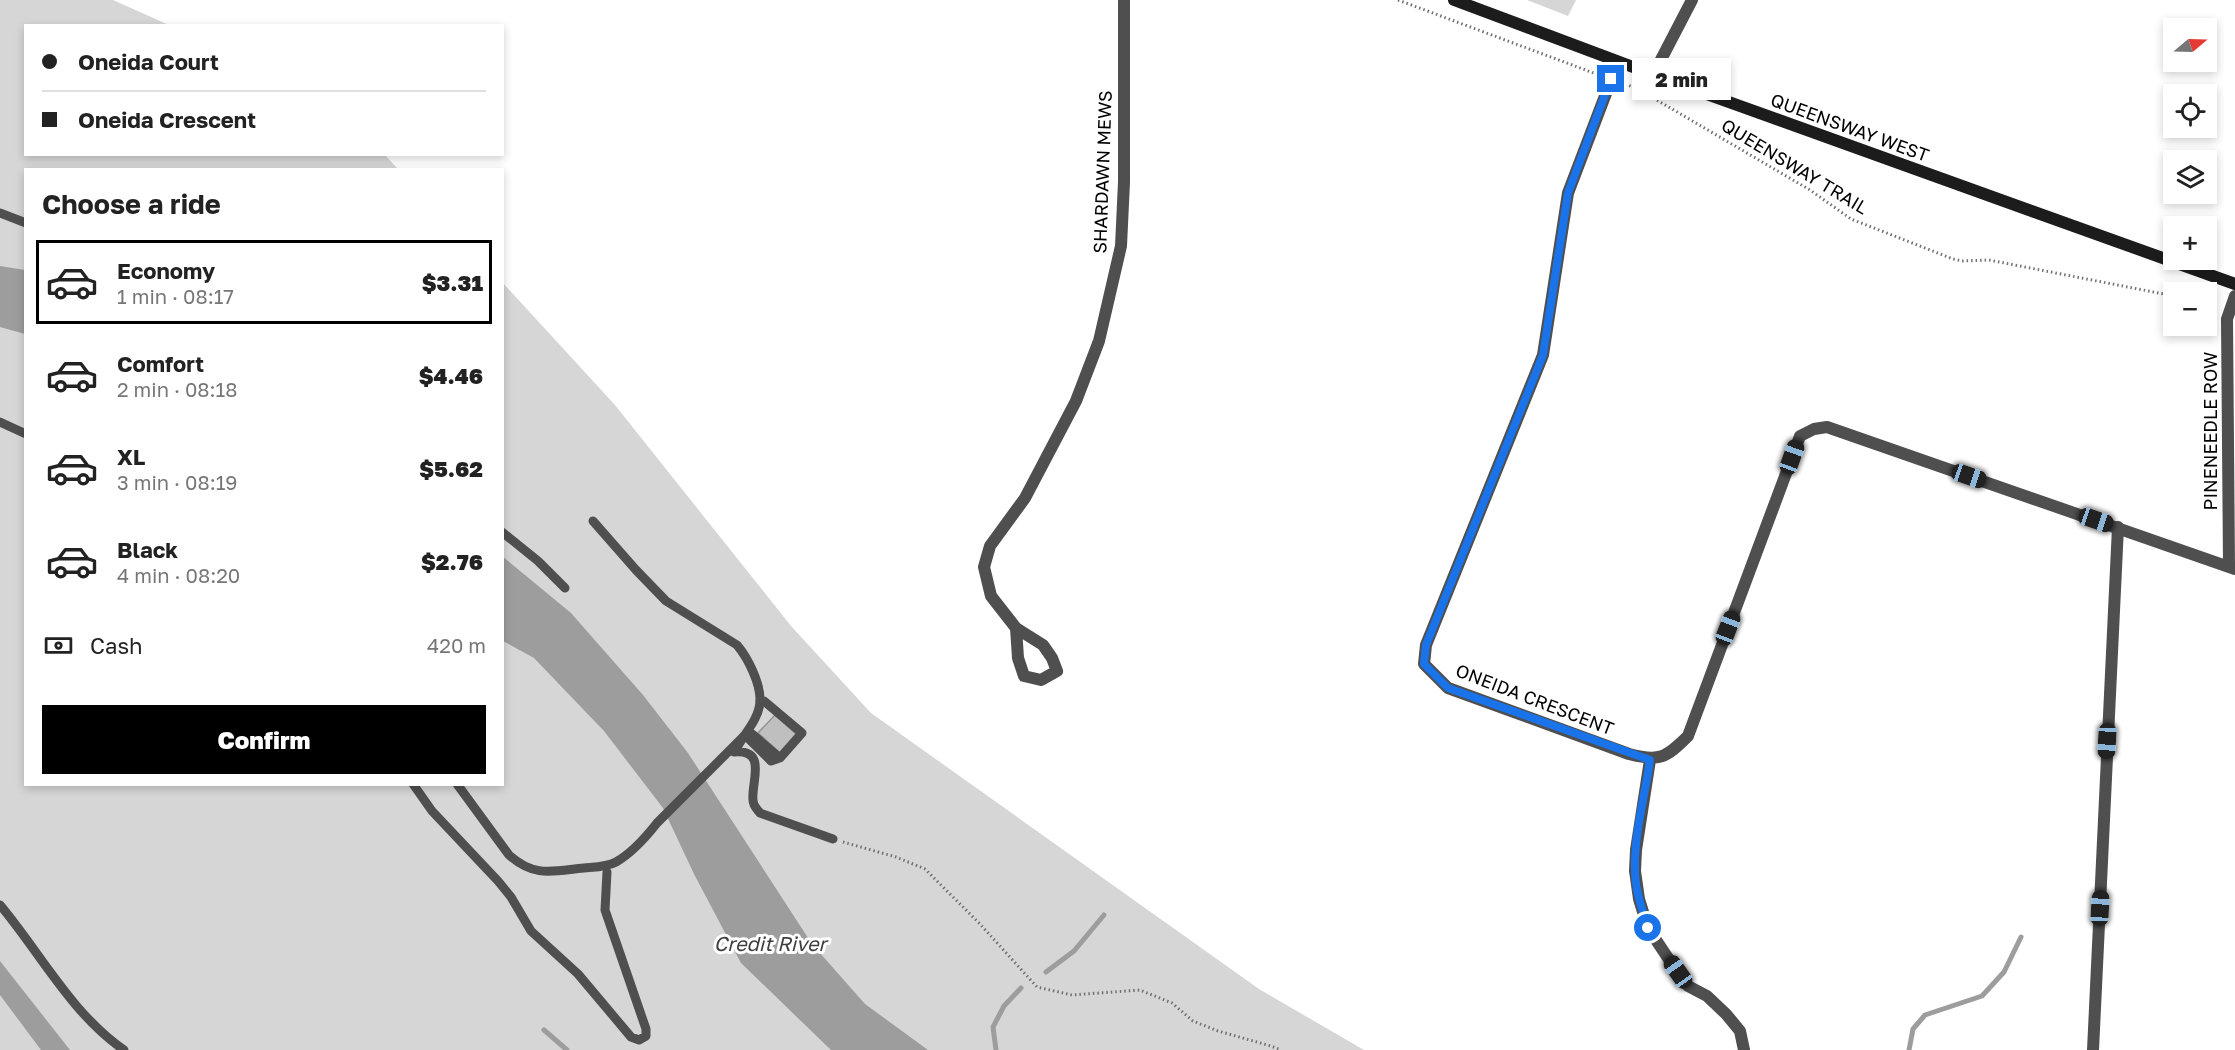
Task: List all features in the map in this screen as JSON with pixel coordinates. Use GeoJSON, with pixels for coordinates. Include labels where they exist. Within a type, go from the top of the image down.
{"type":"FeatureCollection","features":[{"type":"Feature","properties":{"kind":"street","name":"SHARDAWN MEWS"},"geometry":{"type":"LineString","coordinates":[[1016,628],[991,596],[984,567],[990,546],[1025,498],[1076,401],[1099,341],[1121,246],[1124,170],[1124,0]]}},
{"type":"Feature","properties":{"kind":"street","name":"QUEENSWAY WEST"},"geometry":{"type":"LineString","coordinates":[[1454,0],[1653,75],[2235,284]]}},
{"type":"Feature","properties":{"kind":"street"},"geometry":{"type":"LineString","coordinates":[[1653,75],[1692,0]]}},
{"type":"Feature","properties":{"kind":"street","name":"ONEIDA CRESCENT"},"geometry":{"type":"LineString","coordinates":[[1618,62],[1568,193],[1543,355],[1426,645],[1424,664],[1448,688],[1650,760]]}},
{"type":"Feature","properties":{"kind":"street","name":"PINENEEDLE ROW"},"geometry":{"type":"LineString","coordinates":[[2232,567],[2228,319],[2235,296]]}},
{"type":"Feature","properties":{"kind":"street"},"geometry":{"type":"LineString","coordinates":[[1744,1050],[1740,1031],[1707,996],[1688,986],[1648,928],[1639,899],[1635,871],[1636,850],[1650,760],[1669,752],[1688,736],[1800,436],[1814,429],[1827,427],[2232,567]]}},
{"type":"Feature","properties":{"kind":"street"},"geometry":{"type":"LineString","coordinates":[[2093,1050],[2118,527]]}},
{"type":"Feature","properties":{"kind":"lane"},"geometry":{"type":"LineString","coordinates":[[0,213],[24,222]]}},
{"type":"Feature","properties":{"kind":"lane"},"geometry":{"type":"LineString","coordinates":[[0,422],[24,433]]}},
{"type":"Feature","properties":{"kind":"lane"},"geometry":{"type":"LineString","coordinates":[[593,521],[666,601],[737,645],[748,660],[760,701],[756,718],[734,752],[742,751],[750,755],[756,764],[754,807],[760,813],[833,839]]}},
{"type":"Feature","properties":{"kind":"lane"},"geometry":{"type":"LineString","coordinates":[[504,534],[538,561],[565,588]]}},
{"type":"Feature","properties":{"kind":"lane"},"geometry":{"type":"LineString","coordinates":[[760,701],[764,700],[802,733],[780,758],[752,734],[749,739],[771,761],[777,759]]}},
{"type":"Feature","properties":{"kind":"lane"},"geometry":{"type":"LineString","coordinates":[[458,786],[519,864],[530,869],[557,872],[605,866],[617,861],[647,836],[657,823],[744,736]]}},
{"type":"Feature","properties":{"kind":"lane"},"geometry":{"type":"LineString","coordinates":[[414,786],[432,811],[511,897],[531,931],[578,975],[631,1037],[639,1040],[646,1036],[646,1029],[606,910],[607,872]]}},
{"type":"Feature","properties":{"kind":"lane"},"geometry":{"type":"LineString","coordinates":[[0,905],[93,1026],[124,1050]]}},
{"type":"Feature","properties":{"kind":"path"},"geometry":{"type":"LineString","coordinates":[[1398,0],[1595,73]]}},
{"type":"Feature","properties":{"kind":"path","name":"QUEENSWAY TRAIL"},"geometry":{"type":"LineString","coordinates":[[1621,83],[1638,89],[1789,178],[1851,219],[1943,255],[1962,261],[1989,260],[2163,294]]}},
{"type":"Feature","properties":{"kind":"path"},"geometry":{"type":"LineString","coordinates":[[833,839],[897,857],[925,869],[980,924],[1037,987],[1072,995],[1140,990],[1172,1003],[1193,1021],[1281,1050]]}},
{"type":"Feature","properties":{"kind":"shaded area"},"geometry":{"type":"Polygon","coordinates":[[[0,0],[113,0],[167,24],[24,24],[24,156],[386,156],[397,168],[24,168],[24,786],[504,786],[504,284],[615,405],[791,626],[871,713],[1259,989],[1364,1050],[0,1050],[0,0]]]}},
{"type":"Feature","properties":{"kind":"shaded area"},"geometry":{"type":"Polygon","coordinates":[[[1527,0],[1576,0],[1568,16],[1527,0]]]}},
{"type":"Feature","properties":{"kind":"water"},"geometry":{"type":"Polygon","coordinates":[[[0,266],[24,270],[24,334],[0,327],[0,266]]]}},
{"type":"Feature","properties":{"kind":"water","name":"Credit River"},"geometry":{"type":"Polygon","coordinates":[[[504,558],[571,613],[643,695],[688,753],[812,944],[865,1004],[928,1050],[831,1050],[741,963],[694,874],[663,808],[604,731],[534,658],[504,642],[504,558]]]}},
{"type":"Feature","properties":{"kind":"water"},"geometry":{"type":"Polygon","coordinates":[[[0,961],[70,1050],[41,1050],[0,995],[0,961]]]}},
{"type":"Feature","properties":{"kind":"building"},"geometry":{"type":"Polygon","coordinates":[[[775,715],[797,735],[780,753],[758,733],[775,715]]]}},
{"type":"Feature","properties":{"kind":"waterway"},"geometry":{"type":"LineString","coordinates":[[1046,972],[1074,951],[1104,915]]}},
{"type":"Feature","properties":{"kind":"waterway"},"geometry":{"type":"LineString","coordinates":[[1909,1050],[1913,1029],[1925,1015],[1982,996],[2004,972],[2021,937]]}},
{"type":"Feature","properties":{"kind":"waterway"},"geometry":{"type":"LineString","coordinates":[[996,1050],[993,1027],[1004,1006],[1021,988]]}},
{"type":"Feature","properties":{"kind":"waterway"},"geometry":{"type":"LineString","coordinates":[[544,1030],[567,1050]]}},
{"type":"Feature","properties":{"kind":"route"},"geometry":{"type":"LineString","coordinates":[[1611,79],[1568,193],[1543,355],[1426,645],[1424,664],[1448,688],[1650,760],[1636,850],[1635,871],[1639,899],[1648,928]]}}]}
